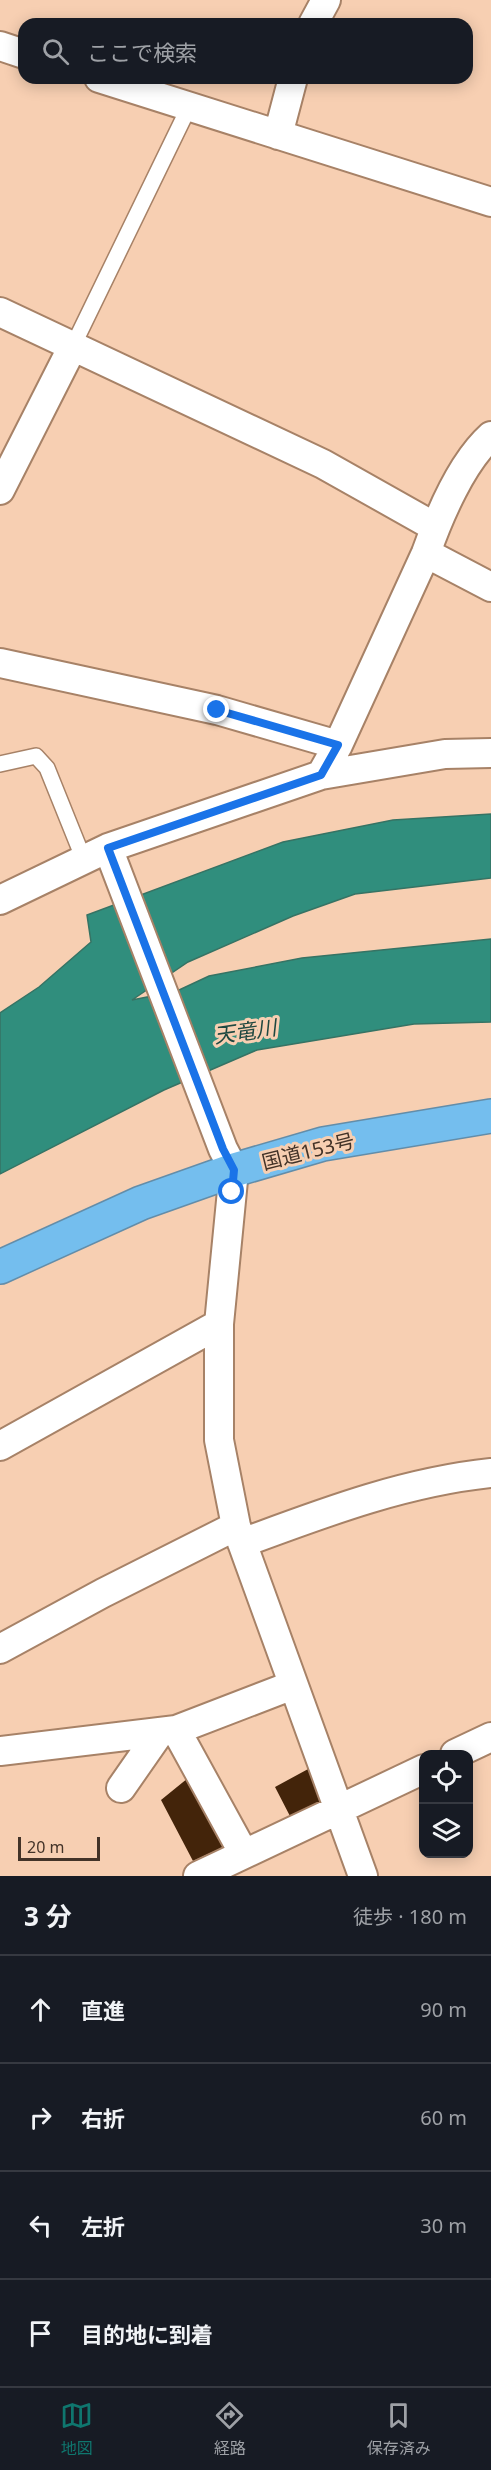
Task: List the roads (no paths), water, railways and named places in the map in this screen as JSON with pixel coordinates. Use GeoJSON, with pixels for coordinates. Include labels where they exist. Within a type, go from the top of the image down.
{"type":"FeatureCollection","features":[{"type":"Feature","properties":{"kind":"highway","name":"国道153号"},"geometry":{"type":"LineString","coordinates":[[0,1267],[141,1203],[228,1159],[491,1116]]}},
{"type":"Feature","properties":{"kind":"street"},"geometry":{"type":"LineString","coordinates":[[316,18],[326,0]]}},
{"type":"Feature","properties":{"kind":"street"},"geometry":{"type":"LineString","coordinates":[[0,46],[18,52]]}},
{"type":"Feature","properties":{"kind":"street"},"geometry":{"type":"LineString","coordinates":[[118,84],[491,202]]}},
{"type":"Feature","properties":{"kind":"street"},"geometry":{"type":"LineString","coordinates":[[278,135],[291,84]]}},
{"type":"Feature","properties":{"kind":"street"},"geometry":{"type":"LineString","coordinates":[[0,312],[72,348],[323,464],[435,527]]}},
{"type":"Feature","properties":{"kind":"street"},"geometry":{"type":"LineString","coordinates":[[0,490],[72,348]]}},
{"type":"Feature","properties":{"kind":"street"},"geometry":{"type":"LineString","coordinates":[[321,775],[338,745],[426,553],[435,527],[477,449],[491,436]]}},
{"type":"Feature","properties":{"kind":"street"},"geometry":{"type":"LineString","coordinates":[[426,553],[491,587]]}},
{"type":"Feature","properties":{"kind":"street"},"geometry":{"type":"LineString","coordinates":[[0,663],[217,710],[338,745]]}},
{"type":"Feature","properties":{"kind":"street"},"geometry":{"type":"LineString","coordinates":[[0,900],[102,857],[321,775],[445,754],[491,753]]}},
{"type":"Feature","properties":{"kind":"street"},"geometry":{"type":"LineString","coordinates":[[102,857],[228,1159],[219,1324],[219,1440],[239,1534],[363,1876]]}},
{"type":"Feature","properties":{"kind":"street"},"geometry":{"type":"LineString","coordinates":[[0,1446],[219,1324]]}},
{"type":"Feature","properties":{"kind":"street"},"geometry":{"type":"LineString","coordinates":[[0,1649],[103,1593],[239,1534],[448,1477],[491,1473]]}},
{"type":"Feature","properties":{"kind":"street"},"geometry":{"type":"LineString","coordinates":[[0,1751],[168,1731],[293,1685]]}},
{"type":"Feature","properties":{"kind":"street"},"geometry":{"type":"LineString","coordinates":[[121,1788],[168,1731]]}},
{"type":"Feature","properties":{"kind":"street"},"geometry":{"type":"LineString","coordinates":[[168,1731],[244,1854]]}},
{"type":"Feature","properties":{"kind":"street"},"geometry":{"type":"LineString","coordinates":[[465,1750],[491,1737]]}},
{"type":"Feature","properties":{"kind":"street"},"geometry":{"type":"LineString","coordinates":[[198,1876],[419,1771]]}},
{"type":"Feature","properties":{"kind":"lane"},"geometry":{"type":"LineString","coordinates":[[72,348],[189,107]]}},
{"type":"Feature","properties":{"kind":"lane"},"geometry":{"type":"LineString","coordinates":[[0,764],[36,756],[47,768],[102,857]]}},
{"type":"Feature","properties":{"kind":"water","name":"天竜川"},"geometry":{"type":"Polygon","coordinates":[[[491,814],[491,878],[355,894],[293,916],[188,962],[132,1000],[177,991],[209,976],[302,958],[491,939],[491,1022],[414,1024],[257,1050],[164,1090],[0,1174],[0,1013],[39,987],[91,942],[87,915],[283,842],[393,820],[491,814]]]}}]}
